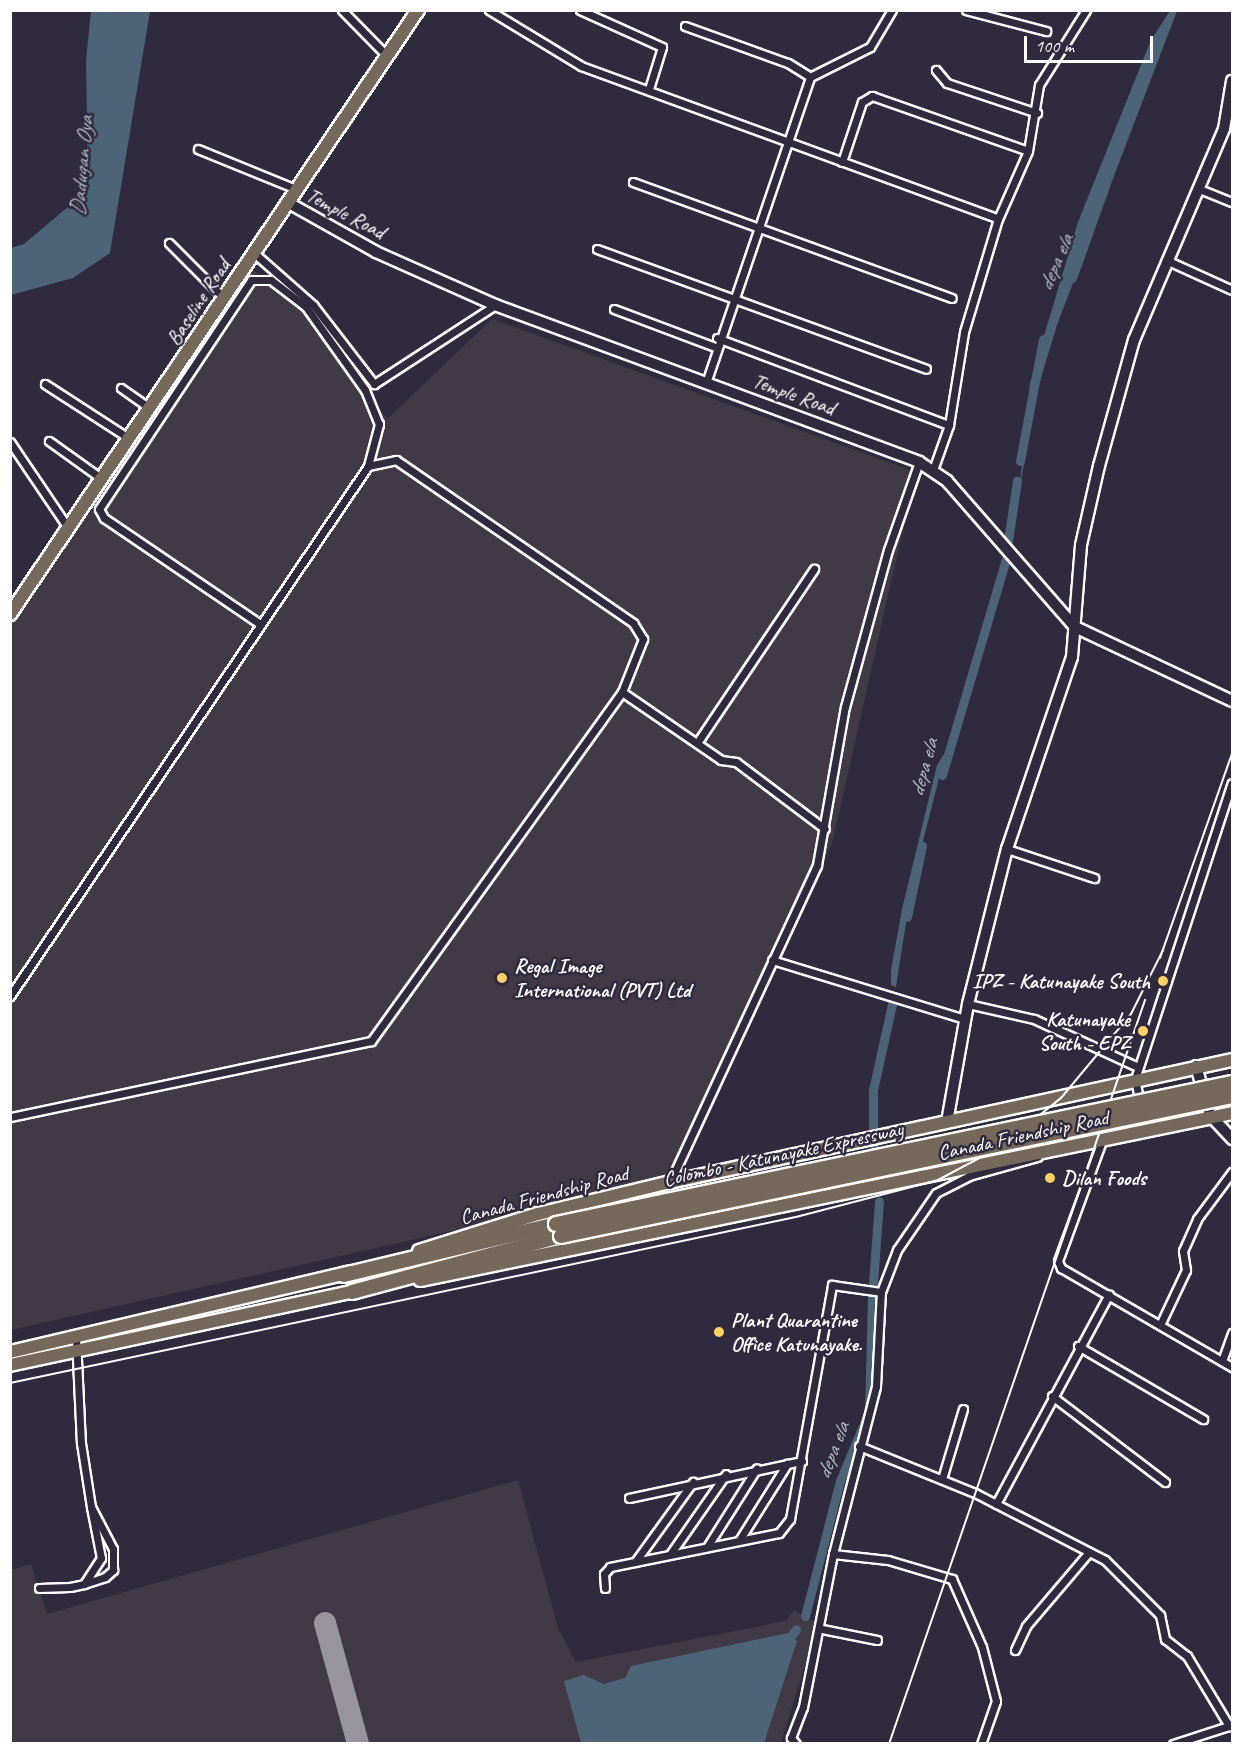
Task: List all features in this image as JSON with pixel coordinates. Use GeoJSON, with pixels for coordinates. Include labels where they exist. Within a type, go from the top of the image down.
{"type":"FeatureCollection","features":[{"type":"Feature","properties":{"kind":"highway","name":"Colombo - Katunayake Expressway"},"geometry":{"type":"LineString","coordinates":[[344,1275],[1233,1083]]}},
{"type":"Feature","properties":{"kind":"highway","name":"Colombo - Katunayake Expressway"},"geometry":{"type":"LineString","coordinates":[[352,1292],[558,1230],[1233,1096]]}},
{"type":"Feature","properties":{"kind":"main road","name":"Baseline Road"},"geometry":{"type":"LineString","coordinates":[[10,615],[418,10]]}},
{"type":"Feature","properties":{"kind":"main road","name":"Canada Friendship Road"},"geometry":{"type":"LineString","coordinates":[[10,1365],[77,1344],[344,1275],[538,1214],[670,1182],[947,1122],[1136,1073],[1233,1060]]}},
{"type":"Feature","properties":{"kind":"main road","name":"Canada Friendship Road"},"geometry":{"type":"LineString","coordinates":[[10,1352],[77,1344],[352,1292],[1042,1151],[1146,1127],[1233,1113]]}},
{"type":"Feature","properties":{"kind":"street"},"geometry":{"type":"LineString","coordinates":[[342,10],[387,56]]}},
{"type":"Feature","properties":{"kind":"street"},"geometry":{"type":"LineString","coordinates":[[489,10],[581,66],[789,140],[842,162],[998,219]]}},
{"type":"Feature","properties":{"kind":"street"},"geometry":{"type":"LineString","coordinates":[[580,10],[662,47],[664,56],[649,89]]}},
{"type":"Feature","properties":{"kind":"street"},"geometry":{"type":"LineString","coordinates":[[706,382],[717,338],[758,229],[810,77],[870,47],[892,10]]}},
{"type":"Feature","properties":{"kind":"street"},"geometry":{"type":"LineString","coordinates":[[966,10],[1046,31]]}},
{"type":"Feature","properties":{"kind":"street"},"geometry":{"type":"LineString","coordinates":[[933,470],[949,425],[964,332],[998,219],[1028,151],[1037,113],[1039,85],[1086,10]]}},
{"type":"Feature","properties":{"kind":"street"},"geometry":{"type":"LineString","coordinates":[[685,26],[810,77]]}},
{"type":"Feature","properties":{"kind":"street"},"geometry":{"type":"LineString","coordinates":[[936,70],[947,83],[1037,113]]}},
{"type":"Feature","properties":{"kind":"street"},"geometry":{"type":"LineString","coordinates":[[947,1122],[968,1004],[1008,849],[1068,671],[1076,627],[1081,545],[1099,466],[1134,340],[1227,120],[1233,81]]}},
{"type":"Feature","properties":{"kind":"street"},"geometry":{"type":"LineString","coordinates":[[842,162],[862,102],[872,96],[1028,151]]}},
{"type":"Feature","properties":{"kind":"street"},"geometry":{"type":"LineString","coordinates":[[198,149],[296,189]]}},
{"type":"Feature","properties":{"kind":"street"},"geometry":{"type":"LineString","coordinates":[[633,182],[952,298]]}},
{"type":"Feature","properties":{"kind":"street"},"geometry":{"type":"LineString","coordinates":[[1197,188],[1233,202]]}},
{"type":"Feature","properties":{"kind":"street","name":"Temple Road"},"geometry":{"type":"LineString","coordinates":[[287,202],[376,252],[495,305],[919,462],[933,470],[1076,627],[1233,701]]}},
{"type":"Feature","properties":{"kind":"street"},"geometry":{"type":"LineString","coordinates":[[169,243],[224,298]]}},
{"type":"Feature","properties":{"kind":"street"},"geometry":{"type":"LineString","coordinates":[[597,249],[926,369]]}},
{"type":"Feature","properties":{"kind":"street"},"geometry":{"type":"LineString","coordinates":[[254,253],[312,305],[374,384],[495,305]]}},
{"type":"Feature","properties":{"kind":"street"},"geometry":{"type":"LineString","coordinates":[[1166,260],[1233,290]]}},
{"type":"Feature","properties":{"kind":"street"},"geometry":{"type":"LineString","coordinates":[[10,996],[369,466],[379,424],[365,390],[306,308],[271,280],[251,280],[99,509],[104,518],[260,624]]}},
{"type":"Feature","properties":{"kind":"street"},"geometry":{"type":"LineString","coordinates":[[614,309],[715,347]]}},
{"type":"Feature","properties":{"kind":"street"},"geometry":{"type":"LineString","coordinates":[[717,338],[949,425]]}},
{"type":"Feature","properties":{"kind":"street"},"geometry":{"type":"LineString","coordinates":[[45,384],[130,439]]}},
{"type":"Feature","properties":{"kind":"street"},"geometry":{"type":"LineString","coordinates":[[121,388],[150,408]]}},
{"type":"Feature","properties":{"kind":"street"},"geometry":{"type":"LineString","coordinates":[[49,441],[102,479]]}},
{"type":"Feature","properties":{"kind":"street"},"geometry":{"type":"LineString","coordinates":[[10,442],[69,529]]}},
{"type":"Feature","properties":{"kind":"street"},"geometry":{"type":"LineString","coordinates":[[10,1116],[371,1041],[622,692],[643,639],[633,623],[396,460],[369,466]]}},
{"type":"Feature","properties":{"kind":"street"},"geometry":{"type":"LineString","coordinates":[[670,1182],[817,865],[845,707],[888,550],[919,462]]}},
{"type":"Feature","properties":{"kind":"street"},"geometry":{"type":"LineString","coordinates":[[697,743],[814,569]]}},
{"type":"Feature","properties":{"kind":"street"},"geometry":{"type":"LineString","coordinates":[[622,692],[721,760],[736,762],[825,829]]}},
{"type":"Feature","properties":{"kind":"street"},"geometry":{"type":"LineString","coordinates":[[1146,1127],[1136,1073],[1233,783]]}},
{"type":"Feature","properties":{"kind":"street"},"geometry":{"type":"LineString","coordinates":[[1008,849],[1094,878]]}},
{"type":"Feature","properties":{"kind":"street"},"geometry":{"type":"LineString","coordinates":[[772,960],[965,1019]]}},
{"type":"Feature","properties":{"kind":"street"},"geometry":{"type":"LineString","coordinates":[[968,1004],[1035,1018],[1136,1073]]}},
{"type":"Feature","properties":{"kind":"street"},"geometry":{"type":"LineString","coordinates":[[1196,1066],[1210,1115],[1233,1139]]}},
{"type":"Feature","properties":{"kind":"street"},"geometry":{"type":"LineString","coordinates":[[1103,1138],[1058,1261],[1160,1325],[1233,1367]]}},
{"type":"Feature","properties":{"kind":"street"},"geometry":{"type":"LineString","coordinates":[[795,1743],[790,1738],[822,1629],[833,1554],[876,1386],[881,1292],[908,1228],[936,1193],[969,1176],[1021,1165],[1042,1151]]}},
{"type":"Feature","properties":{"kind":"street"},"geometry":{"type":"LineString","coordinates":[[1160,1325],[1186,1270],[1183,1251],[1197,1219],[1233,1172]]}},
{"type":"Feature","properties":{"kind":"street"},"geometry":{"type":"LineString","coordinates":[[605,1588],[604,1574],[610,1567],[740,1539],[779,1533],[790,1519],[832,1285],[881,1292]]}},
{"type":"Feature","properties":{"kind":"street"},"geometry":{"type":"LineString","coordinates":[[996,1504],[1078,1346],[1109,1294]]}},
{"type":"Feature","properties":{"kind":"street"},"geometry":{"type":"LineString","coordinates":[[1222,1361],[1233,1333]]}},
{"type":"Feature","properties":{"kind":"street"},"geometry":{"type":"LineString","coordinates":[[77,1344],[81,1443],[101,1558],[84,1584]]}},
{"type":"Feature","properties":{"kind":"street"},"geometry":{"type":"LineString","coordinates":[[1078,1346],[1203,1419]]}},
{"type":"Feature","properties":{"kind":"street"},"geometry":{"type":"LineString","coordinates":[[1052,1396],[1165,1482]]}},
{"type":"Feature","properties":{"kind":"street"},"geometry":{"type":"LineString","coordinates":[[942,1479],[963,1408]]}},
{"type":"Feature","properties":{"kind":"street"},"geometry":{"type":"LineString","coordinates":[[860,1446],[942,1479],[996,1504],[1105,1560],[1160,1615],[1165,1640],[1187,1656],[1231,1725],[1173,1743]]}},
{"type":"Feature","properties":{"kind":"street"},"geometry":{"type":"LineString","coordinates":[[628,1498],[726,1474],[802,1461]]}},
{"type":"Feature","properties":{"kind":"street"},"geometry":{"type":"LineString","coordinates":[[740,1539],[787,1464]]}},
{"type":"Feature","properties":{"kind":"street"},"geometry":{"type":"LineString","coordinates":[[707,1547],[757,1468]]}},
{"type":"Feature","properties":{"kind":"street"},"geometry":{"type":"LineString","coordinates":[[671,1553],[726,1474]]}},
{"type":"Feature","properties":{"kind":"street"},"geometry":{"type":"LineString","coordinates":[[635,1562],[693,1482]]}},
{"type":"Feature","properties":{"kind":"street"},"geometry":{"type":"LineString","coordinates":[[39,1588],[84,1584],[110,1574],[115,1561],[91,1507]]}},
{"type":"Feature","properties":{"kind":"street"},"geometry":{"type":"LineString","coordinates":[[1015,1650],[1026,1626],[1089,1552]]}},
{"type":"Feature","properties":{"kind":"street"},"geometry":{"type":"LineString","coordinates":[[833,1554],[888,1560],[952,1579],[974,1627],[994,1691],[981,1743]]}},
{"type":"Feature","properties":{"kind":"street"},"geometry":{"type":"LineString","coordinates":[[822,1629],[877,1640]]}},
{"type":"Feature","properties":{"kind":"shaded area"},"geometry":{"type":"Polygon","coordinates":[[[246,265],[311,313],[387,419],[492,319],[916,472],[832,844],[670,1182],[11,1330],[10,625],[246,265]]]}},
{"type":"Feature","properties":{"kind":"shaded area"},"geometry":{"type":"Polygon","coordinates":[[[518,1480],[558,1628],[576,1662],[761,1626],[786,1620],[794,1610],[818,1624],[781,1743],[11,1744],[11,1570],[31,1564],[47,1614],[518,1480]]]}},
{"type":"Feature","properties":{"kind":"water"},"geometry":{"type":"Polygon","coordinates":[[[91,11],[150,11],[110,253],[73,278],[11,295],[11,248],[24,244],[88,190],[86,60],[91,11]]]}},
{"type":"Feature","properties":{"kind":"water"},"geometry":{"type":"Polygon","coordinates":[[[1170,11],[1177,11],[1057,325],[1036,394],[1019,493],[1030,383],[1078,222],[1151,40],[1170,11]]]}},
{"type":"Feature","properties":{"kind":"water"},"geometry":{"type":"Polygon","coordinates":[[[946,751],[912,884],[896,987],[891,985],[891,970],[902,909],[937,765],[946,751]]]}},
{"type":"Feature","properties":{"kind":"water"},"geometry":{"type":"Polygon","coordinates":[[[788,1633],[797,1641],[764,1743],[581,1743],[564,1681],[584,1675],[604,1684],[625,1678],[631,1666],[788,1633]]]}},
{"type":"Feature","properties":{"kind":"waterway","name":"depa ela"},"geometry":{"type":"LineString","coordinates":[[1072,278],[1105,186]]}},
{"type":"Feature","properties":{"kind":"waterway","name":"depa ela"},"geometry":{"type":"LineString","coordinates":[[1020,461],[1043,339]]}},
{"type":"Feature","properties":{"kind":"waterway","name":"depa ela"},"geometry":{"type":"LineString","coordinates":[[1008,541],[1017,481]]}},
{"type":"Feature","properties":{"kind":"waterway","name":"depa ela"},"geometry":{"type":"LineString","coordinates":[[942,775],[1006,559]]}},
{"type":"Feature","properties":{"kind":"waterway","name":"depa ela"},"geometry":{"type":"LineString","coordinates":[[907,917],[922,846]]}},
{"type":"Feature","properties":{"kind":"waterway","name":"depa ela"},"geometry":{"type":"LineString","coordinates":[[873,1127],[873,1090],[892,1004]]}},
{"type":"Feature","properties":{"kind":"waterway","name":"depa ela"},"geometry":{"type":"LineString","coordinates":[[874,1143],[877,1178]]}},
{"type":"Feature","properties":{"kind":"waterway","name":"depa ela"},"geometry":{"type":"LineString","coordinates":[[873,1283],[879,1201]]}},
{"type":"Feature","properties":{"kind":"waterway","name":"depa ela"},"geometry":{"type":"LineString","coordinates":[[805,1616],[840,1481],[869,1411],[872,1297]]}},
{"type":"Feature","properties":{"kind":"waterway","name":"depa ela"},"geometry":{"type":"LineString","coordinates":[[786,1643],[796,1629]]}},
{"type":"Feature","properties":{"kind":"taxiway"},"geometry":{"type":"LineString","coordinates":[[325,1623],[358,1744]]}},
{"type":"Feature","properties":{"kind":"railway"},"geometry":{"type":"LineString","coordinates":[[1160,958],[1232,754]]}},
{"type":"Feature","properties":{"kind":"railway"},"geometry":{"type":"LineString","coordinates":[[10,1383],[796,1217],[938,1180],[1000,1147],[1061,1098],[1131,1014],[1163,950]]}},
{"type":"Feature","properties":{"kind":"railway"},"geometry":{"type":"LineString","coordinates":[[889,1744],[1145,1000]]}},
{"type":"Feature","properties":{"kind":"place","name":"Regal Image International (PVT) Ltd"},"geometry":{"type":"Point","coordinates":[502,978]}},
{"type":"Feature","properties":{"kind":"place","name":"IPZ - Katunayake South"},"geometry":{"type":"Point","coordinates":[1163,981]}},
{"type":"Feature","properties":{"kind":"place","name":"Katunayake South - EPZ"},"geometry":{"type":"Point","coordinates":[1143,1031]}},
{"type":"Feature","properties":{"kind":"place","name":"Dilan Foods"},"geometry":{"type":"Point","coordinates":[1050,1178]}},
{"type":"Feature","properties":{"kind":"place","name":"Plant Quarantine Office Katunayake."},"geometry":{"type":"Point","coordinates":[719,1332]}},
{"type":"Feature","properties":{"kind":"water label","name":"Dadugan Oya"},"geometry":{"type":"Point","coordinates":[82,166]}}]}
